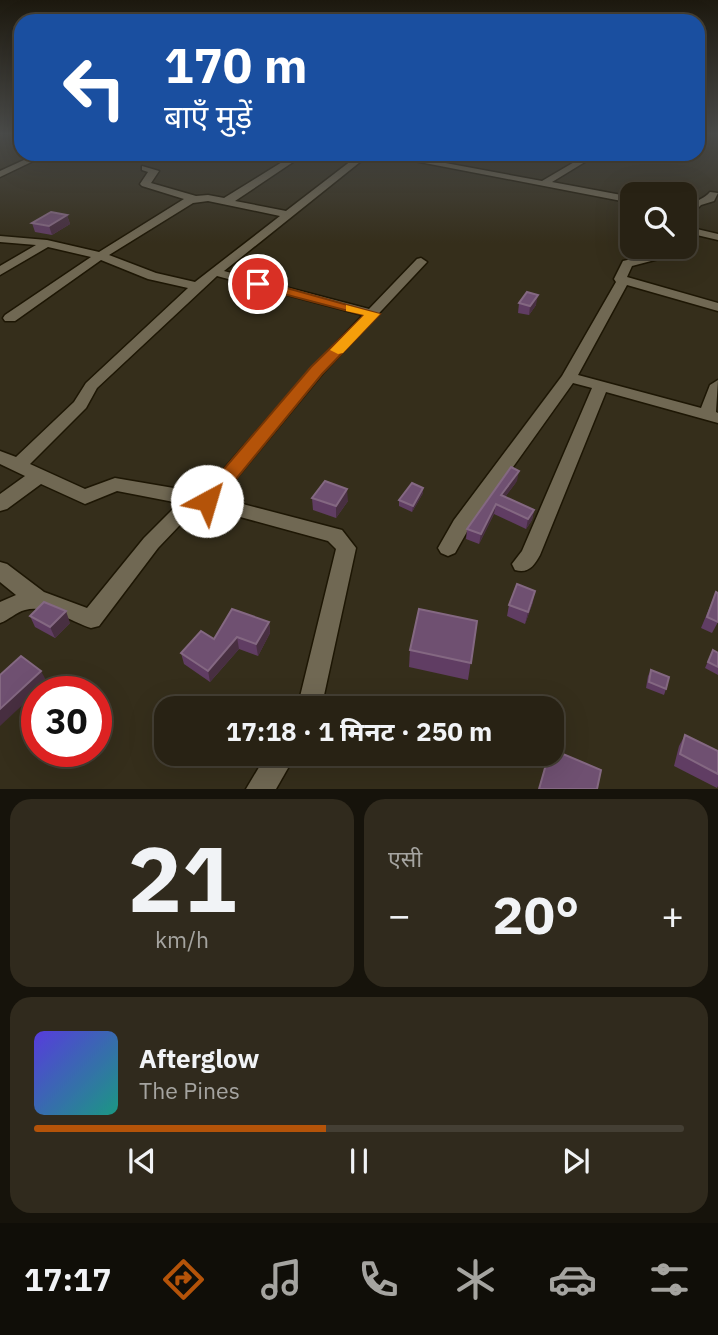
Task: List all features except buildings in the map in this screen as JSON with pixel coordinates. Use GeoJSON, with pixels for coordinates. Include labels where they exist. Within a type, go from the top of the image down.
{"type":"FeatureCollection","features":[{"type":"Feature","properties":{"kind":"street"},"geometry":{"type":"LineString","coordinates":[[150,170],[154,171],[145,184],[194,199],[227,201],[289,215]]}},
{"type":"Feature","properties":{"kind":"street"},"geometry":{"type":"LineString","coordinates":[[227,201],[276,170]]}},
{"type":"Feature","properties":{"kind":"street"},"geometry":{"type":"LineString","coordinates":[[18,466],[80,405],[91,386],[197,286],[346,170]]}},
{"type":"Feature","properties":{"kind":"street"},"geometry":{"type":"LineString","coordinates":[[467,170],[620,199]]}},
{"type":"Feature","properties":{"kind":"street"},"geometry":{"type":"LineString","coordinates":[[543,184],[567,170]]}},
{"type":"Feature","properties":{"kind":"street"},"geometry":{"type":"LineString","coordinates":[[697,203],[710,199],[714,194]]}},
{"type":"Feature","properties":{"kind":"street"},"geometry":{"type":"LineString","coordinates":[[10,318],[101,255],[194,199]]}},
{"type":"Feature","properties":{"kind":"street"},"geometry":{"type":"LineString","coordinates":[[697,232],[718,237]]}},
{"type":"Feature","properties":{"kind":"street"},"geometry":{"type":"LineString","coordinates":[[0,239],[47,243],[101,255],[152,276],[197,286]]}},
{"type":"Feature","properties":{"kind":"street"},"geometry":{"type":"LineString","coordinates":[[0,271],[47,243]]}},
{"type":"Feature","properties":{"kind":"street"},"geometry":{"type":"LineString","coordinates":[[448,548],[461,525],[569,377],[622,282],[620,279],[627,264],[646,259]]}},
{"type":"Feature","properties":{"kind":"street"},"geometry":{"type":"LineString","coordinates":[[0,614],[22,599],[38,600],[91,619],[151,543],[200,500],[421,262]]}},
{"type":"Feature","properties":{"kind":"street"},"geometry":{"type":"LineString","coordinates":[[215,272],[373,314]]}},
{"type":"Feature","properties":{"kind":"street"},"geometry":{"type":"LineString","coordinates":[[620,279],[718,307]]}},
{"type":"Feature","properties":{"kind":"street"},"geometry":{"type":"LineString","coordinates":[[569,377],[712,416],[718,385]]}},
{"type":"Feature","properties":{"kind":"street"},"geometry":{"type":"LineString","coordinates":[[522,564],[530,555],[601,385]]}},
{"type":"Feature","properties":{"kind":"street"},"geometry":{"type":"LineString","coordinates":[[0,457],[85,497],[112,484],[200,500],[335,535],[344,543],[312,696]]}},
{"type":"Feature","properties":{"kind":"street"},"geometry":{"type":"LineString","coordinates":[[0,504],[40,475]]}},
{"type":"Feature","properties":{"kind":"street"},"geometry":{"type":"LineString","coordinates":[[0,570],[38,600]]}},
{"type":"Feature","properties":{"kind":"street"},"geometry":{"type":"LineString","coordinates":[[260,789],[275,766]]}},
{"type":"Feature","properties":{"kind":"slow traffic"},"geometry":{"type":"LineString","coordinates":[[338,350],[373,314],[351,308]]}},
{"type":"Feature","properties":{"kind":"route"},"geometry":{"type":"LineString","coordinates":[[207,501],[317,371],[373,314],[258,284]]}}]}
